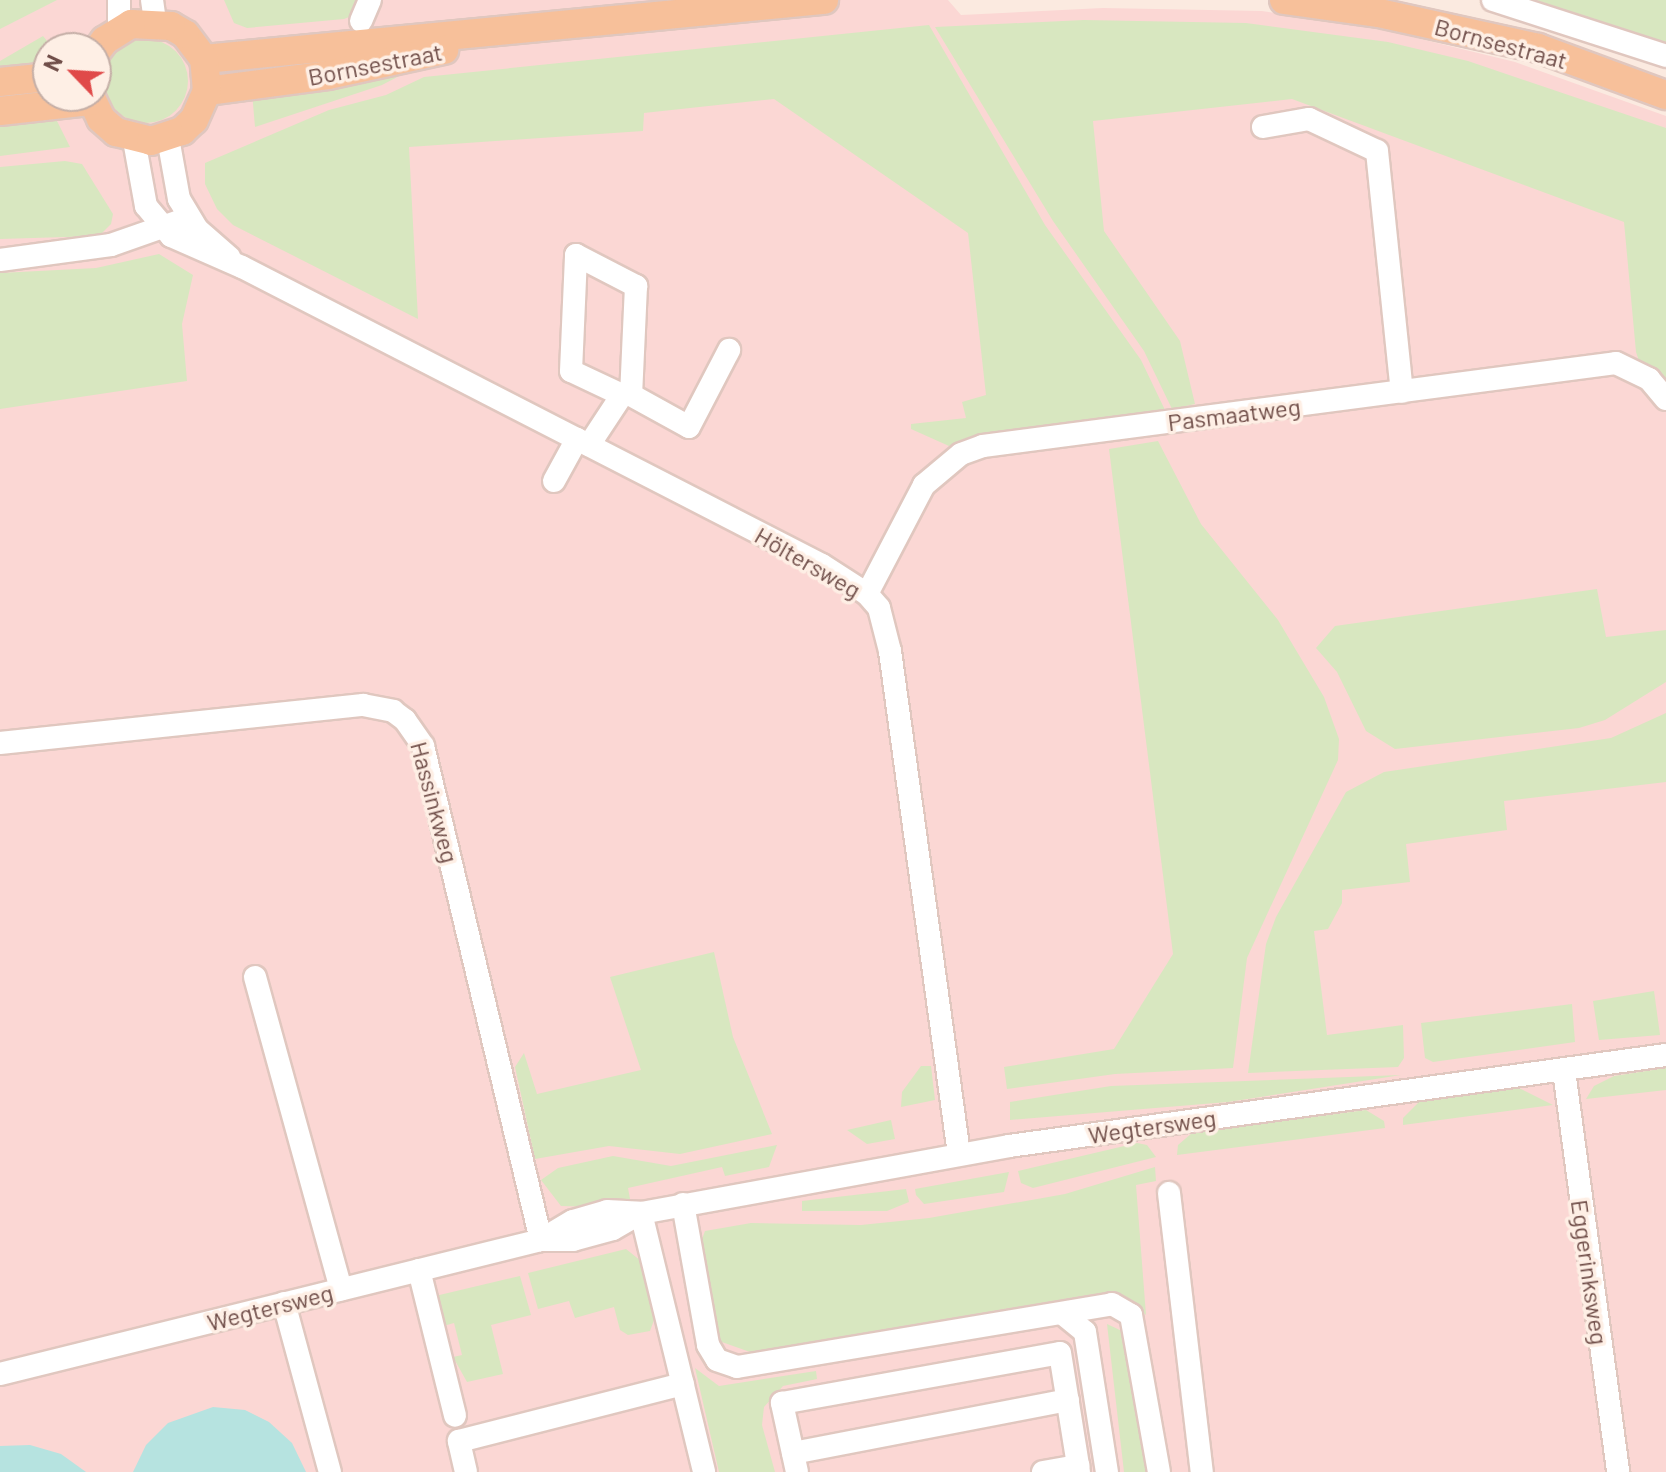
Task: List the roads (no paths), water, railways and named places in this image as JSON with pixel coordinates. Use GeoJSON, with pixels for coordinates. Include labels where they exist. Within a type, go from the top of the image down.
{"type":"FeatureCollection","features":[{"type":"Feature","properties":{"kind":"main road","name":"Bornsestraat"},"geometry":{"type":"LineString","coordinates":[[204,59],[512,27],[542,29],[824,0]]}},
{"type":"Feature","properties":{"kind":"main road","name":"Bornsestraat"},"geometry":{"type":"LineString","coordinates":[[1284,0],[1379,13],[1538,48],[1666,95]]}},
{"type":"Feature","properties":{"kind":"main road"},"geometry":{"type":"LineString","coordinates":[[101,112],[116,132],[134,140],[168,138],[194,120],[207,91],[204,59],[185,34],[154,11],[119,14],[108,32]]}},
{"type":"Feature","properties":{"kind":"main road","name":"Bornsestraat"},"geometry":{"type":"LineString","coordinates":[[207,91],[328,75],[514,40],[542,29]]}},
{"type":"Feature","properties":{"kind":"main road"},"geometry":{"type":"LineString","coordinates":[[0,82],[32,79]]}},
{"type":"Feature","properties":{"kind":"main road"},"geometry":{"type":"LineString","coordinates":[[0,111],[32,106]]}},
{"type":"Feature","properties":{"kind":"street","name":"Bornsestraat"},"geometry":{"type":"LineString","coordinates":[[1493,0],[1666,56]]}},
{"type":"Feature","properties":{"kind":"street"},"geometry":{"type":"LineString","coordinates":[[1263,127],[1309,119],[1377,151],[1402,392]]}},
{"type":"Feature","properties":{"kind":"street","name":"Höltersweg"},"geometry":{"type":"LineString","coordinates":[[168,138],[171,171],[188,218],[242,267]]}},
{"type":"Feature","properties":{"kind":"street"},"geometry":{"type":"LineString","coordinates":[[134,140],[146,206],[160,227]]}},
{"type":"Feature","properties":{"kind":"street"},"geometry":{"type":"LineString","coordinates":[[0,260],[111,245],[188,218]]}},
{"type":"Feature","properties":{"kind":"street","name":"Höltersweg"},"geometry":{"type":"LineString","coordinates":[[160,227],[188,247],[242,267],[583,442],[867,594],[879,608],[890,651],[959,1154]]}},
{"type":"Feature","properties":{"kind":"street"},"geometry":{"type":"LineString","coordinates":[[554,481],[583,442],[627,395],[636,286],[576,255],[571,371],[627,395],[689,427],[729,350]]}},
{"type":"Feature","properties":{"kind":"street","name":"Pasmaatweg"},"geometry":{"type":"LineString","coordinates":[[867,594],[924,485],[961,454],[983,446],[1616,363],[1649,379],[1666,399]]}},
{"type":"Feature","properties":{"kind":"street","name":"Hassinkweg"},"geometry":{"type":"LineString","coordinates":[[0,743],[363,705],[393,711],[405,720],[423,746],[541,1240]]}},
{"type":"Feature","properties":{"kind":"street"},"geometry":{"type":"LineString","coordinates":[[255,977],[341,1289]]}},
{"type":"Feature","properties":{"kind":"street","name":"Wegtersweg"},"geometry":{"type":"LineString","coordinates":[[0,1374],[541,1240],[573,1240],[613,1229],[641,1213],[683,1204],[959,1154],[1666,1055]]}},
{"type":"Feature","properties":{"kind":"street","name":"Eggerinksweg"},"geometry":{"type":"LineString","coordinates":[[1564,1071],[1618,1472]]}},
{"type":"Feature","properties":{"kind":"street"},"geometry":{"type":"LineString","coordinates":[[1169,1193],[1202,1472]]}},
{"type":"Feature","properties":{"kind":"street"},"geometry":{"type":"LineString","coordinates":[[683,1204],[708,1345],[717,1360],[737,1367],[1112,1304],[1131,1315],[1159,1472]]}},
{"type":"Feature","properties":{"kind":"street"},"geometry":{"type":"LineString","coordinates":[[641,1213],[704,1472]]}},
{"type":"Feature","properties":{"kind":"street"},"geometry":{"type":"LineString","coordinates":[[419,1270],[455,1416]]}},
{"type":"Feature","properties":{"kind":"street"},"geometry":{"type":"LineString","coordinates":[[284,1303],[330,1472]]}},
{"type":"Feature","properties":{"kind":"street"},"geometry":{"type":"LineString","coordinates":[[1063,1314],[1085,1332],[1107,1472]]}},
{"type":"Feature","properties":{"kind":"street"},"geometry":{"type":"LineString","coordinates":[[1043,1472],[1078,1469],[1068,1400],[1060,1353],[782,1403],[795,1462],[1068,1400]]}},
{"type":"Feature","properties":{"kind":"street"},"geometry":{"type":"LineString","coordinates":[[466,1472],[459,1441],[683,1384]]}},
{"type":"Feature","properties":{"kind":"water"},"geometry":{"type":"Polygon","coordinates":[[[213,1407],[245,1410],[269,1422],[292,1443],[306,1472],[133,1472],[146,1445],[168,1423],[213,1407]]]}},
{"type":"Feature","properties":{"kind":"water"},"geometry":{"type":"Polygon","coordinates":[[[30,1445],[61,1454],[86,1472],[0,1472],[0,1446],[30,1445]]]}}]}
